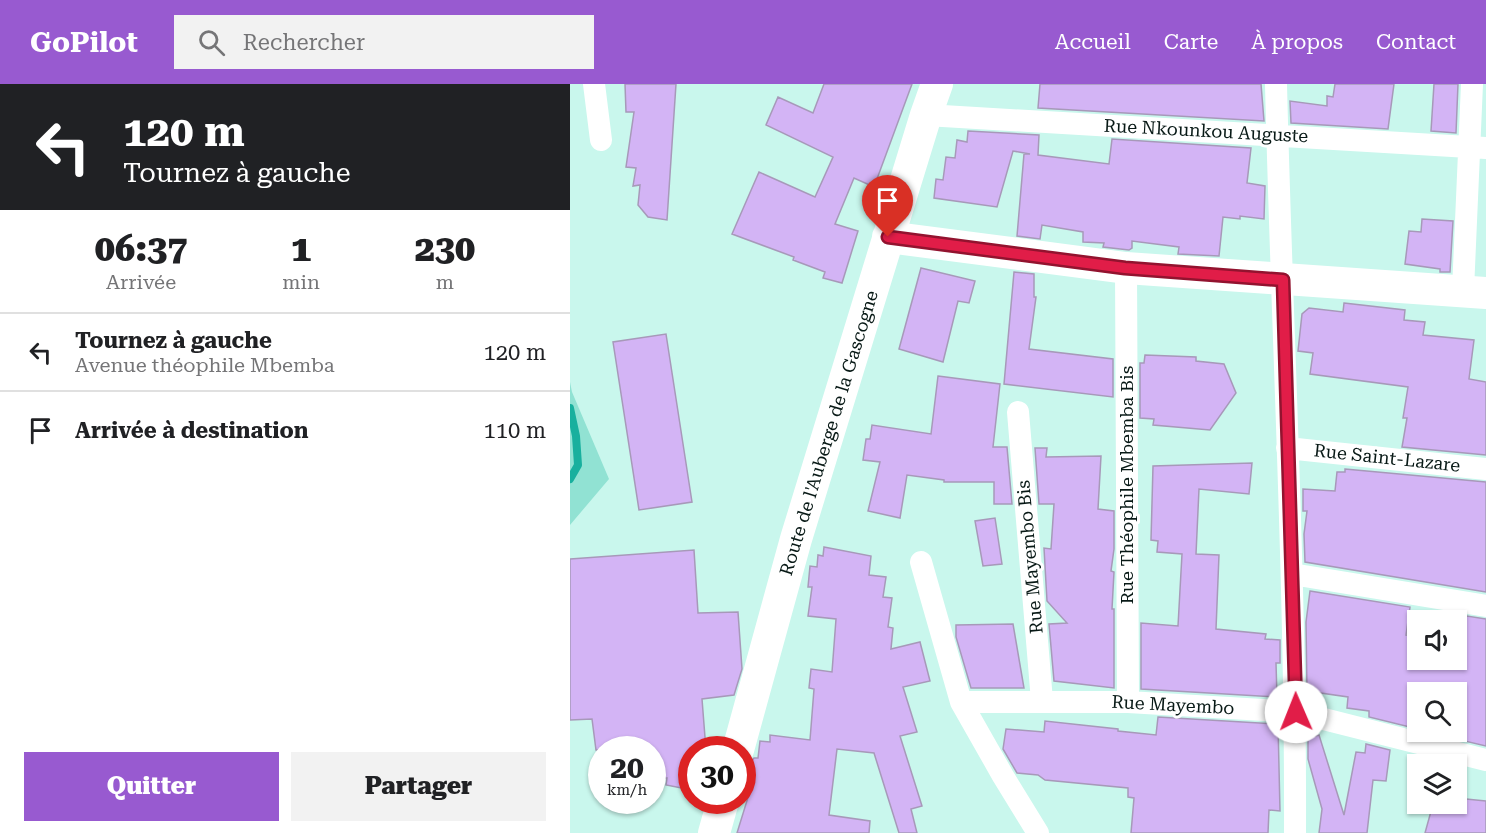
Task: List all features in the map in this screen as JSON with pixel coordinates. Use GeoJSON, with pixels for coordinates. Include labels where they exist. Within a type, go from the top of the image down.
{"type":"FeatureCollection","features":[{"type":"Feature","properties":{"kind":"street"},"geometry":{"type":"LineString","coordinates":[[594,84],[601,140]]}},
{"type":"Feature","properties":{"kind":"street","name":"Route de l'Auberge de la Gascogne"},"geometry":{"type":"LineString","coordinates":[[742,736],[796,539],[937,84]]}},
{"type":"Feature","properties":{"kind":"street"},"geometry":{"type":"LineString","coordinates":[[1276,84],[1296,712],[1295,833]]}},
{"type":"Feature","properties":{"kind":"street"},"geometry":{"type":"LineString","coordinates":[[888,237],[1125,268],[1475,291],[1478,148],[1472,84]]}},
{"type":"Feature","properties":{"kind":"street","name":"Rue Nkounkou Auguste"},"geometry":{"type":"LineString","coordinates":[[926,115],[1478,148]]}},
{"type":"Feature","properties":{"kind":"street","name":"Rue Théophile Mbemba Bis"},"geometry":{"type":"LineString","coordinates":[[1125,268],[1128,702]]}},
{"type":"Feature","properties":{"kind":"street","name":"Rue Mayembo Bis"},"geometry":{"type":"LineString","coordinates":[[1018,412],[1042,701]]}},
{"type":"Feature","properties":{"kind":"street","name":"Rue Saint-Lazare"},"geometry":{"type":"LineString","coordinates":[[1287,448],[1486,469]]}},
{"type":"Feature","properties":{"kind":"street"},"geometry":{"type":"LineString","coordinates":[[921,562],[961,702],[1038,833]]}},
{"type":"Feature","properties":{"kind":"street"},"geometry":{"type":"LineString","coordinates":[[1292,574],[1486,606]]}},
{"type":"Feature","properties":{"kind":"street","name":"Rue Mayembo"},"geometry":{"type":"LineString","coordinates":[[961,702],[1128,702],[1296,712],[1486,760]]}},
{"type":"Feature","properties":{"kind":"street"},"geometry":{"type":"LineString","coordinates":[[714,833],[719,814]]}},
{"type":"Feature","properties":{"kind":"green space"},"geometry":{"type":"Polygon","coordinates":[[[570,382],[572,392],[609,479],[570,525],[570,382]]]}},
{"type":"Feature","properties":{"kind":"building"},"geometry":{"type":"Polygon","coordinates":[[[625,84],[676,84],[667,220],[648,217],[638,205],[640,185],[633,186],[636,168],[626,167],[634,112],[626,112],[625,84]]]}},
{"type":"Feature","properties":{"kind":"building"},"geometry":{"type":"Polygon","coordinates":[[[824,84],[912,84],[874,187],[854,178],[835,224],[858,231],[842,283],[823,278],[825,272],[793,260],[794,257],[732,234],[759,172],[815,197],[833,157],[766,125],[778,97],[813,113],[824,84]]]}},
{"type":"Feature","properties":{"kind":"building"},"geometry":{"type":"Polygon","coordinates":[[[1040,84],[1261,84],[1264,121],[1038,108],[1040,84]]]}},
{"type":"Feature","properties":{"kind":"building"},"geometry":{"type":"Polygon","coordinates":[[[1335,84],[1394,84],[1388,129],[1291,123],[1290,101],[1327,106],[1327,96],[1333,97],[1335,84]]]}},
{"type":"Feature","properties":{"kind":"building"},"geometry":{"type":"Polygon","coordinates":[[[1434,84],[1458,84],[1456,133],[1431,131],[1434,84]]]}},
{"type":"Feature","properties":{"kind":"building"},"geometry":{"type":"Polygon","coordinates":[[[968,131],[1039,135],[1038,155],[1109,164],[1112,139],[1251,148],[1247,183],[1265,186],[1264,219],[1240,216],[1240,219],[1223,217],[1219,256],[1178,254],[1179,247],[1132,241],[1132,248],[1129,250],[1103,247],[1104,243],[1083,242],[1083,232],[1042,225],[1040,239],[1017,236],[1024,154],[1030,154],[1013,151],[997,207],[934,198],[936,179],[943,180],[946,157],[955,158],[957,140],[967,142],[968,131]]]}},
{"type":"Feature","properties":{"kind":"building"},"geometry":{"type":"Polygon","coordinates":[[[1422,219],[1453,221],[1450,272],[1405,264],[1409,231],[1421,232],[1422,219]]]}},
{"type":"Feature","properties":{"kind":"building"},"geometry":{"type":"Polygon","coordinates":[[[921,268],[975,281],[969,303],[958,301],[943,362],[899,349],[921,268]]]}},
{"type":"Feature","properties":{"kind":"building"},"geometry":{"type":"Polygon","coordinates":[[[1014,272],[1034,274],[1034,297],[1036,297],[1029,349],[1113,359],[1113,397],[1004,384],[1014,272]]]}},
{"type":"Feature","properties":{"kind":"building"},"geometry":{"type":"Polygon","coordinates":[[[1344,303],[1405,310],[1404,320],[1425,322],[1423,335],[1474,340],[1469,379],[1486,382],[1486,455],[1402,447],[1407,418],[1403,418],[1408,387],[1310,374],[1313,353],[1298,351],[1302,314],[1309,308],[1343,312],[1344,303]]]}},
{"type":"Feature","properties":{"kind":"building"},"geometry":{"type":"Polygon","coordinates":[[[666,334],[692,502],[639,510],[613,342],[666,334]]]}},
{"type":"Feature","properties":{"kind":"building"},"geometry":{"type":"Polygon","coordinates":[[[1145,355],[1196,357],[1196,361],[1224,364],[1236,393],[1210,430],[1153,425],[1154,419],[1140,418],[1140,363],[1144,363],[1145,355]]]}},
{"type":"Feature","properties":{"kind":"building"},"geometry":{"type":"Polygon","coordinates":[[[938,376],[1000,384],[993,447],[1007,447],[1012,504],[994,504],[994,482],[944,482],[944,480],[907,475],[900,518],[868,511],[880,462],[863,460],[866,439],[870,439],[872,425],[931,434],[938,376]]]}},
{"type":"Feature","properties":{"kind":"building"},"geometry":{"type":"Polygon","coordinates":[[[1035,448],[1047,448],[1046,457],[1101,456],[1098,509],[1114,511],[1114,549],[1111,571],[1114,572],[1112,609],[1114,609],[1114,688],[1054,681],[1049,624],[1067,623],[1047,601],[1044,548],[1051,549],[1054,504],[1039,504],[1035,448]]]}},
{"type":"Feature","properties":{"kind":"building"},"geometry":{"type":"Polygon","coordinates":[[[1252,463],[1249,494],[1199,489],[1196,554],[1219,555],[1216,629],[1266,634],[1265,639],[1280,640],[1280,663],[1276,663],[1277,697],[1141,689],[1141,623],[1178,626],[1182,554],[1157,552],[1158,541],[1151,540],[1153,466],[1252,463]]]}},
{"type":"Feature","properties":{"kind":"building"},"geometry":{"type":"Polygon","coordinates":[[[1345,469],[1486,482],[1486,592],[1305,562],[1304,534],[1307,511],[1303,511],[1303,489],[1335,491],[1337,472],[1345,472],[1345,469]]]}},
{"type":"Feature","properties":{"kind":"building"},"geometry":{"type":"Polygon","coordinates":[[[995,518],[1002,564],[983,566],[975,521],[995,518]]]}},
{"type":"Feature","properties":{"kind":"building"},"geometry":{"type":"Polygon","coordinates":[[[824,547],[871,556],[869,575],[886,577],[883,597],[892,598],[888,627],[893,628],[891,649],[920,642],[930,681],[903,687],[917,732],[900,736],[922,806],[911,809],[917,833],[899,833],[874,753],[837,749],[829,815],[870,821],[869,833],[737,833],[743,814],[756,814],[756,758],[758,758],[760,741],[770,742],[770,735],[810,740],[814,689],[809,688],[811,669],[832,672],[836,619],[808,616],[812,587],[808,587],[810,566],[817,567],[818,555],[823,556],[824,547]]]}},
{"type":"Feature","properties":{"kind":"building"},"geometry":{"type":"Polygon","coordinates":[[[694,550],[698,613],[738,612],[742,669],[734,695],[702,699],[705,736],[678,736],[678,787],[666,785],[666,736],[594,736],[592,719],[570,720],[570,559],[694,550]]]}},
{"type":"Feature","properties":{"kind":"building"},"geometry":{"type":"Polygon","coordinates":[[[1310,591],[1410,607],[1410,610],[1407,610],[1407,670],[1467,670],[1467,616],[1486,619],[1486,746],[1467,742],[1467,682],[1407,682],[1407,726],[1369,717],[1369,711],[1347,708],[1348,697],[1307,691],[1306,622],[1310,591]]]}},
{"type":"Feature","properties":{"kind":"building"},"geometry":{"type":"Polygon","coordinates":[[[1013,624],[1024,688],[971,688],[956,637],[956,625],[1013,624]]]}},
{"type":"Feature","properties":{"kind":"building"},"geometry":{"type":"Polygon","coordinates":[[[1158,717],[1278,724],[1280,811],[1269,810],[1268,833],[1131,833],[1134,798],[1128,797],[1128,788],[1045,780],[1038,775],[1017,773],[1003,749],[1006,729],[1044,732],[1045,721],[1156,735],[1158,717]]]}},
{"type":"Feature","properties":{"kind":"building"},"geometry":{"type":"Polygon","coordinates":[[[1319,735],[1344,815],[1356,752],[1365,753],[1366,744],[1390,750],[1386,781],[1373,780],[1367,833],[1319,833],[1322,809],[1308,759],[1308,738],[1319,735]]]}},
{"type":"Feature","properties":{"kind":"building"},"geometry":{"type":"Polygon","coordinates":[[[1467,799],[1486,801],[1486,833],[1425,833],[1430,814],[1467,814],[1467,799]]]}},
{"type":"Feature","properties":{"kind":"waterway"},"geometry":{"type":"LineString","coordinates":[[570,408],[576,436],[578,465],[570,479]]}},
{"type":"Feature","properties":{"kind":"route"},"geometry":{"type":"LineString","coordinates":[[888,237],[1125,268],[1283,280],[1296,712]]}}]}
